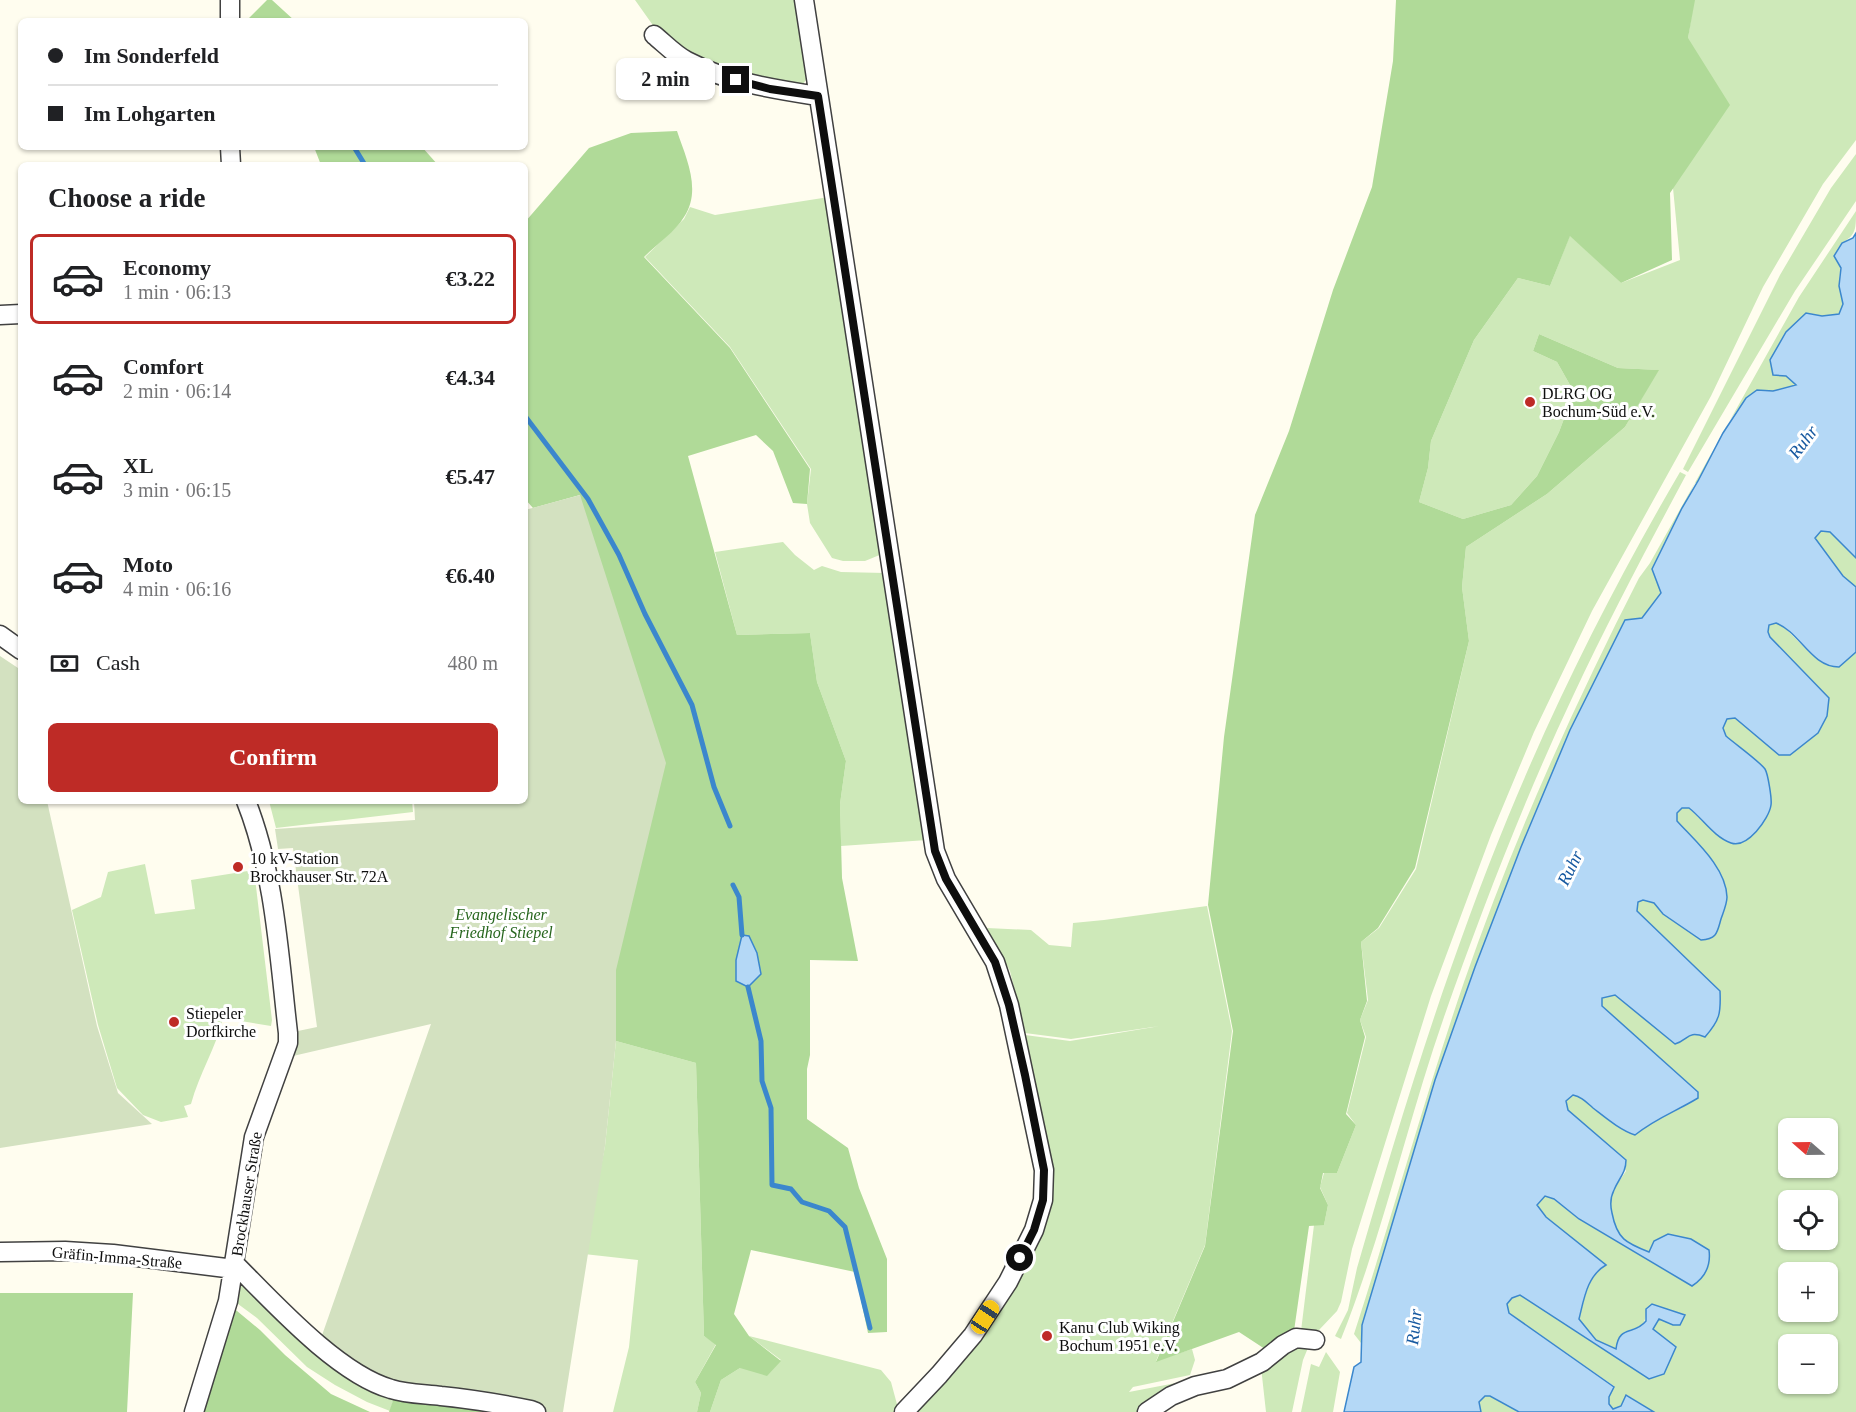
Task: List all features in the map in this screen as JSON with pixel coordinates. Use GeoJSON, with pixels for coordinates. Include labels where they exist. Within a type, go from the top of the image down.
{"type":"FeatureCollection","features":[{"type":"Feature","properties":{"kind":"street"},"geometry":{"type":"LineString","coordinates":[[230,0],[230,18]]}},
{"type":"Feature","properties":{"kind":"street"},"geometry":{"type":"LineString","coordinates":[[804,0],[935,851],[946,879],[995,962],[1013,1022],[1044,1170],[1043,1200],[1034,1230],[1008,1282],[973,1335],[904,1412]]}},
{"type":"Feature","properties":{"kind":"street"},"geometry":{"type":"LineString","coordinates":[[654,35],[685,60],[719,75],[770,89],[818,96]]}},
{"type":"Feature","properties":{"kind":"street"},"geometry":{"type":"LineString","coordinates":[[0,315],[18,314]]}},
{"type":"Feature","properties":{"kind":"street"},"geometry":{"type":"LineString","coordinates":[[0,635],[18,648]]}},
{"type":"Feature","properties":{"kind":"street","name":"Brockhauser Straße"},"geometry":{"type":"LineString","coordinates":[[194,1412],[227,1308],[254,1137],[284,1054],[288,1033],[274,917],[262,849],[247,804]]}},
{"type":"Feature","properties":{"kind":"street","name":"Gräfin-Imma-Straße"},"geometry":{"type":"LineString","coordinates":[[0,1252],[65,1251],[235,1266]]}},
{"type":"Feature","properties":{"kind":"street"},"geometry":{"type":"LineString","coordinates":[[235,1266],[297,1325],[340,1362],[365,1378],[391,1389],[482,1401],[536,1412]]}},
{"type":"Feature","properties":{"kind":"street"},"geometry":{"type":"LineString","coordinates":[[1147,1412],[1171,1396],[1195,1386],[1236,1375],[1262,1362],[1296,1338],[1315,1340]]}},
{"type":"Feature","properties":{"kind":"green space"},"geometry":{"type":"Polygon","coordinates":[[[267,0],[272,0],[292,18],[249,18],[267,0]]]}},
{"type":"Feature","properties":{"kind":"green space"},"geometry":{"type":"Polygon","coordinates":[[[635,0],[798,0],[808,77],[803,84],[793,86],[764,82],[686,54],[657,31],[635,0]]]}},
{"type":"Feature","properties":{"kind":"green space"},"geometry":{"type":"Polygon","coordinates":[[[1396,0],[1695,0],[1688,38],[1730,105],[1670,193],[1672,260],[1621,283],[1570,236],[1550,286],[1518,278],[1474,340],[1431,441],[1428,468],[1419,502],[1463,519],[1511,505],[1537,476],[1559,432],[1574,392],[1557,362],[1533,351],[1539,334],[1618,368],[1659,370],[1625,427],[1547,494],[1466,547],[1462,587],[1469,641],[1415,868],[1378,928],[1361,942],[1367,1001],[1360,1020],[1365,1037],[1346,1114],[1356,1125],[1337,1173],[1323,1173],[1320,1188],[1328,1205],[1324,1225],[1309,1226],[1294,1331],[1268,1351],[1239,1332],[1156,1362],[1205,1246],[1233,1031],[1208,905],[1224,737],[1255,515],[1289,431],[1333,290],[1372,187],[1393,61],[1396,0]]]}},
{"type":"Feature","properties":{"kind":"green space"},"geometry":{"type":"Polygon","coordinates":[[[1694,0],[1856,0],[1856,140],[1823,184],[1763,287],[1711,396],[1592,611],[1534,732],[1491,835],[1431,996],[1352,1249],[1341,1302],[1337,1311],[1319,1330],[1313,1333],[1301,1331],[1314,1225],[1324,1225],[1328,1205],[1320,1187],[1324,1173],[1337,1173],[1356,1125],[1347,1113],[1366,1037],[1360,1020],[1368,1000],[1361,942],[1379,928],[1416,869],[1469,641],[1462,587],[1466,547],[1547,494],[1625,427],[1658,370],[1618,368],[1539,334],[1533,351],[1557,362],[1574,392],[1559,432],[1537,476],[1511,505],[1463,519],[1419,502],[1428,468],[1431,441],[1474,340],[1518,278],[1550,286],[1570,235],[1621,283],[1680,260],[1673,188],[1694,0]]]}},
{"type":"Feature","properties":{"kind":"green space"},"geometry":{"type":"Polygon","coordinates":[[[677,131],[691,174],[692,196],[684,217],[676,228],[644,257],[730,348],[810,469],[807,504],[793,503],[773,451],[756,435],[688,456],[737,635],[810,633],[817,682],[846,761],[840,804],[842,878],[858,961],[810,960],[807,1119],[848,1148],[859,1188],[887,1259],[887,1332],[868,1333],[855,1272],[751,1250],[734,1314],[749,1336],[781,1361],[767,1376],[740,1368],[721,1380],[710,1412],[697,1412],[701,1393],[695,1382],[716,1345],[704,1336],[696,1063],[616,1041],[616,970],[580,495],[533,508],[528,502],[528,219],[589,148],[631,133],[677,131]]]}},
{"type":"Feature","properties":{"kind":"green space"},"geometry":{"type":"Polygon","coordinates":[[[315,150],[425,150],[435,162],[320,162],[315,150]]]}},
{"type":"Feature","properties":{"kind":"green space"},"geometry":{"type":"Polygon","coordinates":[[[1856,154],[1856,201],[1795,291],[1688,472],[1683,469],[1780,275],[1831,188],[1856,154]]]}},
{"type":"Feature","properties":{"kind":"green space"},"geometry":{"type":"Polygon","coordinates":[[[829,197],[882,554],[865,561],[843,561],[832,558],[810,523],[807,504],[811,469],[730,347],[645,257],[684,219],[690,207],[715,215],[829,197]]]}},
{"type":"Feature","properties":{"kind":"green space"},"geometry":{"type":"Polygon","coordinates":[[[1856,211],[1854,231],[1842,243],[1839,286],[1843,304],[1839,315],[1822,316],[1806,313],[1786,376],[1796,385],[1773,391],[1757,390],[1728,423],[1799,297],[1856,211]]]}},
{"type":"Feature","properties":{"kind":"green space"},"geometry":{"type":"Polygon","coordinates":[[[1716,445],[1652,569],[1661,593],[1642,618],[1625,620],[1570,730],[1521,847],[1435,1080],[1362,1325],[1361,1343],[1354,1334],[1449,1026],[1502,879],[1544,777],[1614,627],[1639,578],[1650,563],[1716,445]]]}},
{"type":"Feature","properties":{"kind":"green space"},"geometry":{"type":"Polygon","coordinates":[[[1680,472],[1686,475],[1586,668],[1504,855],[1444,1017],[1370,1259],[1341,1339],[1335,1336],[1348,1310],[1357,1268],[1408,1097],[1445,984],[1486,872],[1567,685],[1610,599],[1680,472]]]}},
{"type":"Feature","properties":{"kind":"green space","name":"Evangelischer Friedhof Stiepel"},"geometry":{"type":"Polygon","coordinates":[[[580,495],[666,763],[616,970],[616,1041],[605,1146],[563,1412],[543,1412],[390,1386],[320,1341],[431,1024],[293,1056],[298,1031],[317,1027],[293,848],[278,849],[275,829],[415,820],[414,804],[528,804],[528,509],[580,495]]]}},
{"type":"Feature","properties":{"kind":"green space"},"geometry":{"type":"Polygon","coordinates":[[[1821,531],[1830,532],[1856,558],[1856,587],[1843,576],[1815,538],[1821,531]]]}},
{"type":"Feature","properties":{"kind":"green space"},"geometry":{"type":"Polygon","coordinates":[[[783,542],[814,570],[822,566],[841,572],[885,573],[927,840],[841,846],[840,804],[846,761],[817,682],[810,633],[737,635],[715,552],[783,542]]]}},
{"type":"Feature","properties":{"kind":"green space"},"geometry":{"type":"Polygon","coordinates":[[[1776,623],[1783,626],[1811,654],[1839,667],[1856,652],[1856,1412],[1654,1412],[1627,1395],[1621,1406],[1613,1409],[1609,1404],[1609,1397],[1614,1386],[1509,1313],[1507,1304],[1512,1298],[1520,1295],[1649,1378],[1653,1329],[1659,1319],[1673,1325],[1646,1309],[1643,1323],[1624,1332],[1616,1350],[1596,1340],[1579,1319],[1591,1282],[1606,1265],[1546,1217],[1537,1205],[1545,1196],[1553,1199],[1579,1219],[1692,1286],[1701,1279],[1706,1270],[1709,1250],[1650,1252],[1631,1245],[1619,1235],[1614,1228],[1610,1202],[1614,1189],[1626,1171],[1605,1142],[1568,1110],[1566,1100],[1573,1095],[1579,1097],[1613,1123],[1635,1135],[1661,1116],[1682,1108],[1698,1092],[1602,1006],[1602,998],[1615,995],[1675,1044],[1691,1035],[1705,1036],[1647,921],[1637,911],[1638,902],[1643,900],[1654,903],[1663,914],[1701,940],[1716,934],[1726,903],[1725,886],[1708,855],[1677,821],[1677,813],[1682,808],[1689,808],[1703,822],[1765,769],[1726,736],[1723,728],[1727,719],[1735,718],[1779,755],[1829,698],[1770,637],[1769,625],[1776,623]]]}},
{"type":"Feature","properties":{"kind":"green space"},"geometry":{"type":"Polygon","coordinates":[[[0,656],[18,668],[18,804],[48,804],[97,1026],[118,1093],[152,1124],[0,1148],[0,656]]]}},
{"type":"Feature","properties":{"kind":"green space"},"geometry":{"type":"Polygon","coordinates":[[[270,804],[412,804],[413,812],[276,828],[270,804]]]}},
{"type":"Feature","properties":{"kind":"green space"},"geometry":{"type":"Polygon","coordinates":[[[145,864],[155,914],[195,909],[191,880],[254,870],[272,1020],[271,1026],[223,1018],[191,1104],[184,1106],[188,1117],[161,1122],[143,1115],[117,1088],[98,1025],[72,910],[101,897],[108,872],[145,864]]]}},
{"type":"Feature","properties":{"kind":"green space"},"geometry":{"type":"Polygon","coordinates":[[[1207,906],[1232,1031],[1205,1245],[1156,1361],[1192,1349],[1195,1360],[1190,1375],[1133,1387],[1129,1392],[1181,1382],[1140,1412],[912,1412],[1011,1287],[1040,1239],[1049,1200],[1050,1171],[1025,1035],[1070,1041],[1160,1026],[1071,1039],[1025,1033],[1010,971],[987,928],[1031,930],[1049,945],[1071,947],[1073,923],[1207,906]]]}},
{"type":"Feature","properties":{"kind":"green space"},"geometry":{"type":"Polygon","coordinates":[[[616,1041],[696,1063],[704,1336],[716,1344],[695,1382],[701,1393],[697,1412],[613,1412],[629,1347],[638,1260],[584,1254],[605,1146],[616,1041]]]}},
{"type":"Feature","properties":{"kind":"green space"},"geometry":{"type":"Polygon","coordinates":[[[243,1276],[396,1392],[390,1411],[367,1402],[307,1367],[257,1318],[234,1301],[243,1276]]]}},
{"type":"Feature","properties":{"kind":"green space"},"geometry":{"type":"Polygon","coordinates":[[[0,1293],[133,1293],[127,1412],[0,1412],[0,1293]]]}},
{"type":"Feature","properties":{"kind":"green space"},"geometry":{"type":"Polygon","coordinates":[[[231,1306],[331,1394],[370,1412],[198,1412],[231,1306]]]}},
{"type":"Feature","properties":{"kind":"green space"},"geometry":{"type":"Polygon","coordinates":[[[749,1336],[881,1370],[891,1382],[898,1408],[895,1412],[710,1412],[721,1380],[740,1368],[781,1360],[749,1336]]]}},
{"type":"Feature","properties":{"kind":"green space"},"geometry":{"type":"Polygon","coordinates":[[[1310,1343],[1303,1360],[1292,1412],[1266,1412],[1261,1367],[1283,1349],[1310,1343]]]}},
{"type":"Feature","properties":{"kind":"green space"},"geometry":{"type":"Polygon","coordinates":[[[1326,1352],[1340,1372],[1333,1412],[1301,1412],[1311,1364],[1319,1367],[1326,1352]]]}},
{"type":"Feature","properties":{"kind":"green space"},"geometry":{"type":"Polygon","coordinates":[[[396,1392],[533,1412],[389,1412],[396,1392]]]}},
{"type":"Feature","properties":{"kind":"green space"},"geometry":{"type":"Polygon","coordinates":[[[1485,1396],[1490,1396],[1519,1412],[1481,1412],[1479,1402],[1485,1396]]]}},
{"type":"Feature","properties":{"kind":"water","name":"Ruhr"},"geometry":{"type":"Polygon","coordinates":[[[1856,233],[1856,558],[1830,532],[1821,531],[1815,538],[1843,576],[1856,587],[1856,652],[1839,667],[1829,665],[1813,655],[1784,627],[1776,623],[1769,625],[1770,637],[1829,698],[1827,716],[1818,733],[1790,755],[1779,755],[1735,718],[1727,719],[1723,728],[1726,736],[1765,769],[1770,792],[1771,805],[1766,818],[1744,842],[1737,844],[1725,840],[1689,808],[1682,808],[1677,813],[1677,821],[1708,855],[1725,886],[1726,903],[1717,932],[1713,937],[1701,940],[1663,914],[1654,903],[1643,900],[1638,902],[1637,911],[1720,991],[1717,1021],[1710,1031],[1705,1037],[1691,1035],[1675,1044],[1615,995],[1602,998],[1602,1006],[1698,1092],[1698,1098],[1635,1135],[1613,1123],[1579,1097],[1573,1095],[1566,1101],[1568,1110],[1626,1160],[1624,1172],[1611,1202],[1614,1222],[1624,1239],[1649,1252],[1654,1241],[1668,1234],[1691,1239],[1709,1250],[1708,1266],[1701,1279],[1692,1286],[1579,1219],[1554,1199],[1545,1196],[1537,1205],[1546,1217],[1606,1265],[1594,1275],[1590,1282],[1579,1319],[1596,1340],[1616,1349],[1620,1336],[1646,1321],[1646,1309],[1652,1304],[1685,1315],[1680,1325],[1673,1325],[1659,1319],[1653,1329],[1676,1347],[1664,1374],[1649,1379],[1520,1295],[1512,1298],[1507,1304],[1509,1313],[1614,1387],[1609,1397],[1609,1404],[1613,1409],[1621,1406],[1626,1395],[1654,1412],[1519,1412],[1490,1396],[1485,1396],[1479,1402],[1481,1412],[1344,1412],[1354,1367],[1361,1362],[1362,1325],[1435,1080],[1521,847],[1570,730],[1625,620],[1642,618],[1661,593],[1652,569],[1723,433],[1746,398],[1757,390],[1773,391],[1796,385],[1786,376],[1773,375],[1770,360],[1786,332],[1806,313],[1822,316],[1839,314],[1843,304],[1839,286],[1841,268],[1834,256],[1842,243],[1853,238],[1856,233]]]}},
{"type":"Feature","properties":{"kind":"water"},"geometry":{"type":"Polygon","coordinates":[[[742,935],[749,936],[757,953],[761,974],[748,987],[736,981],[736,960],[742,935]]]}},
{"type":"Feature","properties":{"kind":"waterway"},"geometry":{"type":"LineString","coordinates":[[356,150],[363,162]]}},
{"type":"Feature","properties":{"kind":"waterway"},"geometry":{"type":"LineString","coordinates":[[528,420],[588,499],[619,555],[645,614],[692,705],[714,787],[730,826]]}},
{"type":"Feature","properties":{"kind":"waterway"},"geometry":{"type":"LineString","coordinates":[[733,885],[739,897],[742,935]]}},
{"type":"Feature","properties":{"kind":"waterway"},"geometry":{"type":"LineString","coordinates":[[748,987],[761,1041],[762,1081],[771,1108],[772,1185],[791,1189],[802,1202],[829,1211],[845,1227],[870,1328]]}},
{"type":"Feature","properties":{"kind":"place","name":"DLRG OG Bochum-Süd e.V."},"geometry":{"type":"Point","coordinates":[1530,402]}},
{"type":"Feature","properties":{"kind":"place","name":"10 kV-Station Brockhauser Str. 72A"},"geometry":{"type":"Point","coordinates":[238,867]}},
{"type":"Feature","properties":{"kind":"place","name":"Stiepeler Dorfkirche"},"geometry":{"type":"Point","coordinates":[174,1022]}},
{"type":"Feature","properties":{"kind":"place","name":"Kanu Club Wiking Bochum 1951 e.V."},"geometry":{"type":"Point","coordinates":[1047,1336]}},
{"type":"Feature","properties":{"kind":"route"},"geometry":{"type":"LineString","coordinates":[[736,80],[770,89],[818,96],[935,851],[946,879],[995,962],[1009,1005],[1044,1170],[1043,1200],[1034,1230],[1020,1258]]}}]}
